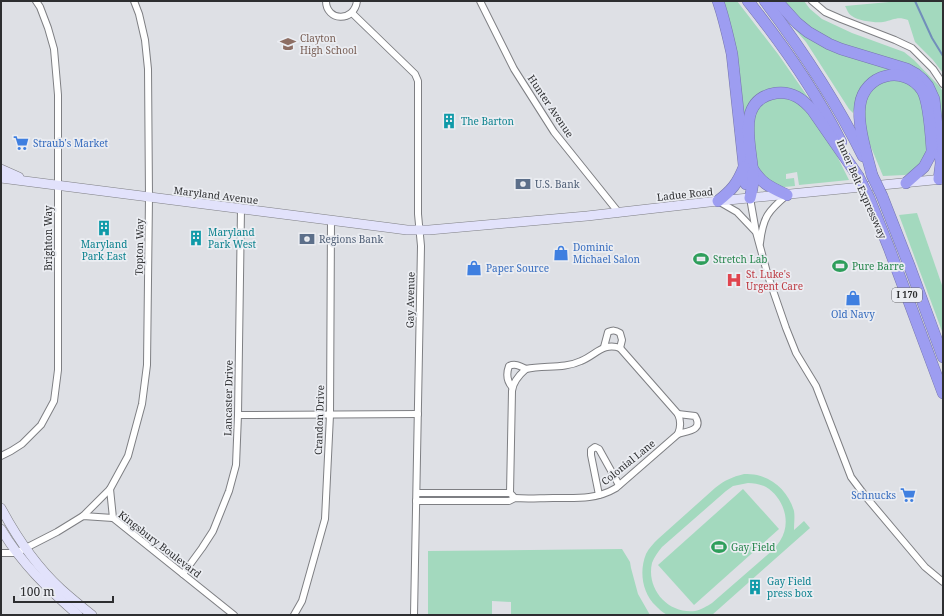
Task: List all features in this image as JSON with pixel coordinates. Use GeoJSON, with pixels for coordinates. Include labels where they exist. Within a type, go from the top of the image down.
{"type":"FeatureCollection","features":[{"type":"Feature","properties":{"kind":"highway"},"geometry":{"type":"LineString","coordinates":[[718,1],[732,54],[748,167],[753,181],[750,198]]}},
{"type":"Feature","properties":{"kind":"highway","name":"Inner Belt Expressway"},"geometry":{"type":"LineString","coordinates":[[748,1],[772,31],[813,92],[837,134],[869,198],[943,393]]}},
{"type":"Feature","properties":{"kind":"highway","name":"Inner Belt Expressway"},"geometry":{"type":"LineString","coordinates":[[765,1],[823,84],[848,126],[882,196],[943,357]]}},
{"type":"Feature","properties":{"kind":"highway"},"geometry":{"type":"LineString","coordinates":[[777,1],[797,23],[824,42],[841,49],[907,69],[922,78],[928,86],[934,100],[938,151],[934,164],[941,179]]}},
{"type":"Feature","properties":{"kind":"highway"},"geometry":{"type":"LineString","coordinates":[[872,175],[860,125],[859,114],[862,97],[866,89],[872,83],[887,75],[897,75],[906,78],[914,82],[922,90],[926,98],[938,151]]}},
{"type":"Feature","properties":{"kind":"highway"},"geometry":{"type":"LineString","coordinates":[[718,201],[730,192],[748,167],[749,115],[757,103],[764,97],[777,93],[794,95],[810,107],[858,176]]}},
{"type":"Feature","properties":{"kind":"highway"},"geometry":{"type":"LineString","coordinates":[[906,183],[924,167],[938,151]]}},
{"type":"Feature","properties":{"kind":"highway"},"geometry":{"type":"LineString","coordinates":[[748,167],[764,183],[787,195]]}},
{"type":"Feature","properties":{"kind":"main road"},"geometry":{"type":"LineString","coordinates":[[1,169],[31,182]]}},
{"type":"Feature","properties":{"kind":"main road","name":"Maryland Avenue"},"geometry":{"type":"LineString","coordinates":[[1,178],[399,229],[424,230]]}},
{"type":"Feature","properties":{"kind":"main road","name":"Ladue Road"},"geometry":{"type":"LineString","coordinates":[[424,230],[619,213],[718,201],[941,179]]}},
{"type":"Feature","properties":{"kind":"main road"},"geometry":{"type":"LineString","coordinates":[[1,508],[36,563],[61,589],[90,614]]}},
{"type":"Feature","properties":{"kind":"main road"},"geometry":{"type":"LineString","coordinates":[[1,529],[16,553],[25,564],[49,590],[78,615]]}},
{"type":"Feature","properties":{"kind":"street","name":"Brighton Way"},"geometry":{"type":"LineString","coordinates":[[1,456],[22,444],[41,425],[54,401],[58,370],[58,95],[54,49],[48,28],[40,7],[36,1]]}},
{"type":"Feature","properties":{"kind":"street","name":"Topton Way"},"geometry":{"type":"LineString","coordinates":[[82,516],[110,489],[128,456],[142,404],[147,365],[149,197],[148,66],[145,40],[139,14],[134,1]]}},
{"type":"Feature","properties":{"kind":"street"},"geometry":{"type":"LineString","coordinates":[[326,1],[329,12],[340,17],[347,16],[352,13],[356,7],[357,1]]}},
{"type":"Feature","properties":{"kind":"street","name":"Hunter Avenue"},"geometry":{"type":"LineString","coordinates":[[480,1],[514,69],[554,132],[619,213]]}},
{"type":"Feature","properties":{"kind":"street"},"geometry":{"type":"LineString","coordinates":[[812,1],[825,12],[912,48],[933,69],[943,84]]}},
{"type":"Feature","properties":{"kind":"street","name":"Gay Avenue"},"geometry":{"type":"LineString","coordinates":[[352,13],[415,74],[418,81],[418,214],[424,230],[421,246],[414,615]]}},
{"type":"Feature","properties":{"kind":"street"},"geometry":{"type":"LineString","coordinates":[[760,246],[763,225],[769,212],[787,195]]}},
{"type":"Feature","properties":{"kind":"street"},"geometry":{"type":"LineString","coordinates":[[750,198],[756,232],[768,276],[793,346],[816,386],[851,477],[924,567],[943,582]]}},
{"type":"Feature","properties":{"kind":"street"},"geometry":{"type":"LineString","coordinates":[[718,201],[737,212],[756,232]]}},
{"type":"Feature","properties":{"kind":"street","name":"Lancaster Drive"},"geometry":{"type":"LineString","coordinates":[[183,574],[213,531],[229,491],[236,465],[238,415],[240,209]]}},
{"type":"Feature","properties":{"kind":"street","name":"Crandon Drive"},"geometry":{"type":"LineString","coordinates":[[294,615],[302,601],[325,519],[330,415],[331,220]]}},
{"type":"Feature","properties":{"kind":"street"},"geometry":{"type":"LineString","coordinates":[[604,347],[608,332],[616,330],[620,333],[622,340],[620,348]]}},
{"type":"Feature","properties":{"kind":"street"},"geometry":{"type":"LineString","coordinates":[[512,387],[507,371],[509,366],[513,364],[519,365],[526,369],[571,365],[582,361],[604,347],[620,348],[678,414],[681,423],[678,434]]}},
{"type":"Feature","properties":{"kind":"street"},"geometry":{"type":"LineString","coordinates":[[510,493],[512,387],[515,380],[526,369]]}},
{"type":"Feature","properties":{"kind":"street"},"geometry":{"type":"LineString","coordinates":[[238,415],[418,414]]}},
{"type":"Feature","properties":{"kind":"street","name":"Colonial Lane"},"geometry":{"type":"LineString","coordinates":[[416,501],[509,501],[515,498],[585,498],[609,492],[678,434],[695,429],[698,426],[695,416],[678,414]]}},
{"type":"Feature","properties":{"kind":"street"},"geometry":{"type":"LineString","coordinates":[[599,495],[590,455],[591,450],[594,447],[599,449],[619,485]]}},
{"type":"Feature","properties":{"kind":"street"},"geometry":{"type":"LineString","coordinates":[[110,489],[113,518]]}},
{"type":"Feature","properties":{"kind":"street"},"geometry":{"type":"LineString","coordinates":[[417,493],[510,493],[515,498]]}},
{"type":"Feature","properties":{"kind":"street"},"geometry":{"type":"LineString","coordinates":[[493,493],[497,498],[494,501]]}},
{"type":"Feature","properties":{"kind":"street"},"geometry":{"type":"LineString","coordinates":[[1,553],[16,553],[57,532],[82,516]]}},
{"type":"Feature","properties":{"kind":"street","name":"Kingsbury Boulevard"},"geometry":{"type":"LineString","coordinates":[[82,516],[113,518],[234,615]]}},
{"type":"Feature","properties":{"kind":"green space"},"geometry":{"type":"Polygon","coordinates":[[[720,1],[737,1],[778,54],[810,100],[778,89],[745,118],[720,1]]]}},
{"type":"Feature","properties":{"kind":"green space"},"geometry":{"type":"Polygon","coordinates":[[[781,1],[804,1],[810,9],[822,19],[852,33],[904,52],[914,60],[943,92],[943,144],[933,86],[839,44],[809,28],[781,1]]]}},
{"type":"Feature","properties":{"kind":"green space"},"geometry":{"type":"Polygon","coordinates":[[[890,1],[943,1],[943,73],[933,60],[915,42],[908,20],[898,18],[883,22],[872,22],[863,20],[855,18],[851,15],[845,6],[890,1]]]}},
{"type":"Feature","properties":{"kind":"green space"},"geometry":{"type":"Polygon","coordinates":[[[786,19],[798,28],[897,69],[889,72],[855,105],[853,113],[806,42],[786,19]]]}},
{"type":"Feature","properties":{"kind":"green space"},"geometry":{"type":"Polygon","coordinates":[[[883,80],[904,81],[916,89],[922,100],[928,146],[925,159],[912,173],[905,175],[883,176],[862,124],[867,93],[883,80]]]}},
{"type":"Feature","properties":{"kind":"green space"},"geometry":{"type":"Polygon","coordinates":[[[788,97],[805,105],[833,148],[849,180],[799,185],[797,172],[786,174],[786,179],[794,178],[795,186],[784,187],[775,185],[755,166],[753,115],[757,107],[770,98],[788,97]]]}},
{"type":"Feature","properties":{"kind":"green space"},"geometry":{"type":"Polygon","coordinates":[[[917,213],[943,288],[943,334],[899,215],[917,213]]]}},
{"type":"Feature","properties":{"kind":"green space"},"geometry":{"type":"Polygon","coordinates":[[[744,474],[764,477],[775,483],[785,493],[792,504],[794,511],[794,530],[804,521],[810,528],[712,615],[666,614],[651,601],[643,582],[642,574],[646,554],[658,539],[715,488],[725,481],[744,474]],[[748,483],[733,486],[726,491],[662,547],[656,555],[652,563],[652,582],[661,598],[668,604],[685,611],[695,611],[706,607],[774,549],[780,541],[784,534],[786,519],[782,504],[766,487],[759,484],[748,483]]]}},
{"type":"Feature","properties":{"kind":"green space","name":"Gay Field"},"geometry":{"type":"Polygon","coordinates":[[[743,489],[779,529],[694,605],[658,565],[743,489]]]}},
{"type":"Feature","properties":{"kind":"green space"},"geometry":{"type":"Polygon","coordinates":[[[431,496],[493,496],[494,498],[432,498],[431,496]]]}},
{"type":"Feature","properties":{"kind":"green space"},"geometry":{"type":"Polygon","coordinates":[[[622,549],[630,562],[638,594],[650,615],[511,615],[511,602],[492,601],[492,615],[428,615],[428,551],[622,549]]]}},
{"type":"Feature","properties":{"kind":"waterway"},"geometry":{"type":"LineString","coordinates":[[915,1],[932,38],[943,56]]}},
{"type":"Feature","properties":{"kind":"place","name":"Clayton High School"},"geometry":{"type":"Point","coordinates":[288,44]}},
{"type":"Feature","properties":{"kind":"place","name":"The Barton"},"geometry":{"type":"Point","coordinates":[449,121]}},
{"type":"Feature","properties":{"kind":"place","name":"Straub's Market"},"geometry":{"type":"Point","coordinates":[21,143]}},
{"type":"Feature","properties":{"kind":"place","name":"U.S. Bank"},"geometry":{"type":"Point","coordinates":[523,184]}},
{"type":"Feature","properties":{"kind":"place","name":"Maryland Park East"},"geometry":{"type":"Point","coordinates":[104,228]}},
{"type":"Feature","properties":{"kind":"place","name":"Maryland Park West"},"geometry":{"type":"Point","coordinates":[196,238]}},
{"type":"Feature","properties":{"kind":"place","name":"Regions Bank"},"geometry":{"type":"Point","coordinates":[307,239]}},
{"type":"Feature","properties":{"kind":"place","name":"Dominic Michael Salon"},"geometry":{"type":"Point","coordinates":[561,253]}},
{"type":"Feature","properties":{"kind":"place","name":"Stretch Lab"},"geometry":{"type":"Point","coordinates":[701,259]}},
{"type":"Feature","properties":{"kind":"place","name":"Pure Barre"},"geometry":{"type":"Point","coordinates":[840,266]}},
{"type":"Feature","properties":{"kind":"place","name":"Paper Source"},"geometry":{"type":"Point","coordinates":[474,268]}},
{"type":"Feature","properties":{"kind":"place","name":"St. Luke's Urgent Care"},"geometry":{"type":"Point","coordinates":[734,280]}},
{"type":"Feature","properties":{"kind":"place","name":"Old Navy"},"geometry":{"type":"Point","coordinates":[853,298]}},
{"type":"Feature","properties":{"kind":"place","name":"Schnucks"},"geometry":{"type":"Point","coordinates":[908,495]}},
{"type":"Feature","properties":{"kind":"place","name":"Gay Field"},"geometry":{"type":"Point","coordinates":[719,547]}},
{"type":"Feature","properties":{"kind":"place","name":"Gay Field press box"},"geometry":{"type":"Point","coordinates":[755,587]}}]}
